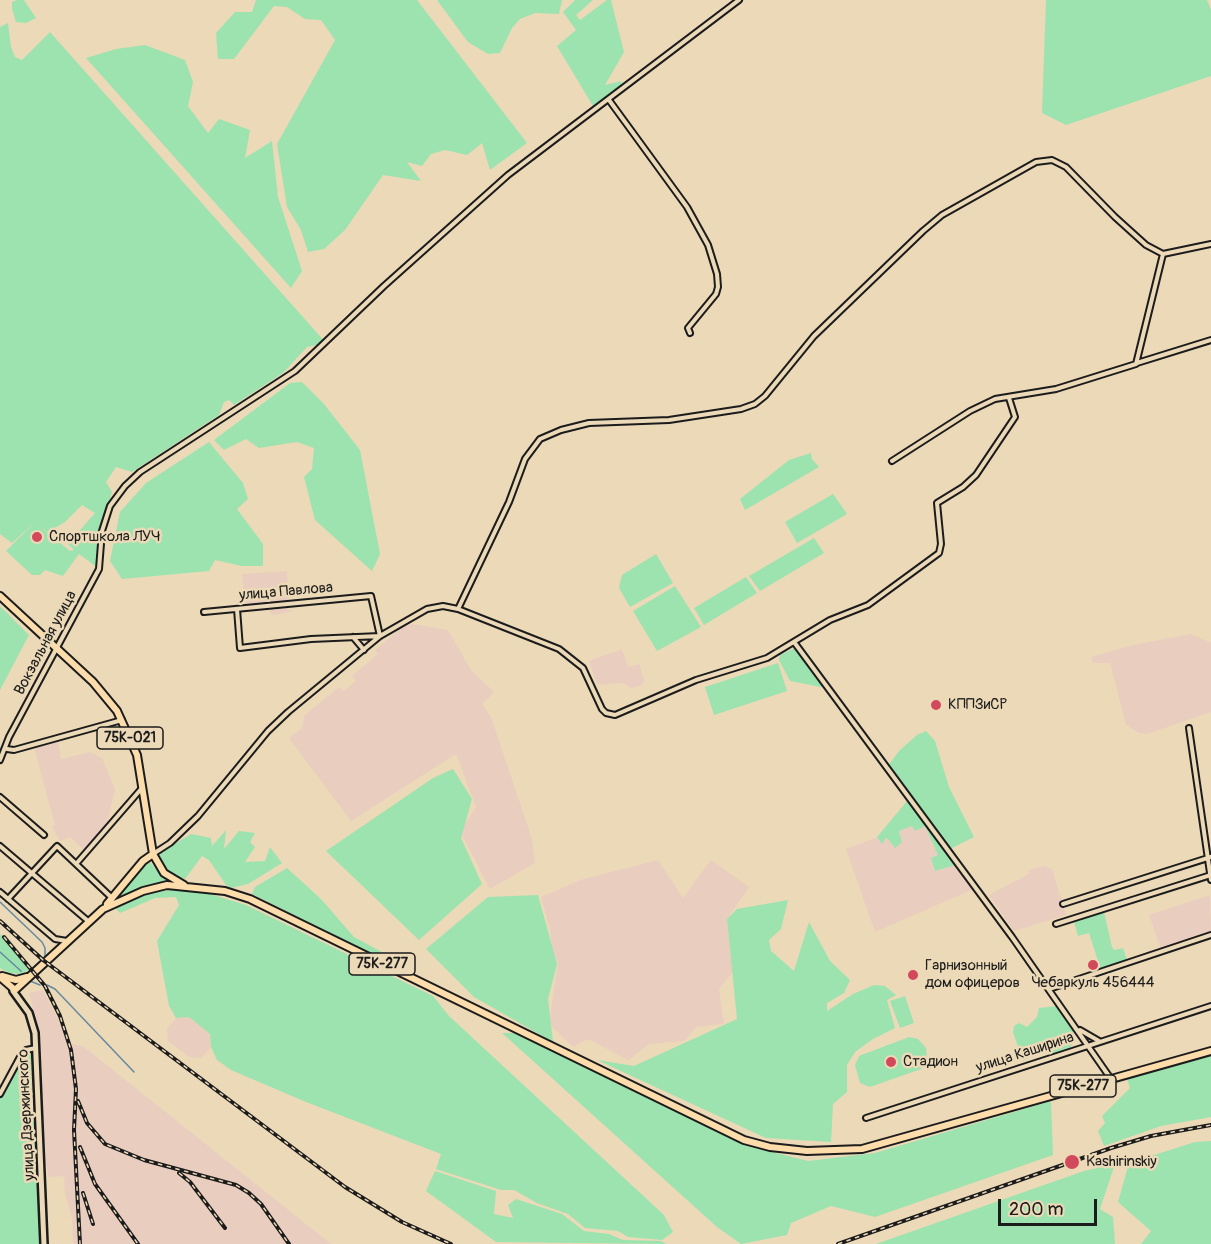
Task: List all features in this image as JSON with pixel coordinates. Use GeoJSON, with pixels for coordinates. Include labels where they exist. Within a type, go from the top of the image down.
{"type":"FeatureCollection","features":[{"type":"Feature","properties":{"kind":"main road","name":"75К-021"},"geometry":{"type":"LineString","coordinates":[[0,596],[93,682],[123,720],[137,755],[153,854],[164,873],[184,885]]}},
{"type":"Feature","properties":{"kind":"main road"},"geometry":{"type":"LineString","coordinates":[[0,976],[11,989],[27,977],[103,909],[143,861],[153,854]]}},
{"type":"Feature","properties":{"kind":"main road"},"geometry":{"type":"LineString","coordinates":[[103,909],[142,891],[167,885],[184,885]]}},
{"type":"Feature","properties":{"kind":"main road","name":"75К-277"},"geometry":{"type":"LineString","coordinates":[[184,885],[225,891],[250,899],[721,1130],[770,1147],[807,1151],[862,1149],[1110,1078],[1211,1052]]}},
{"type":"Feature","properties":{"kind":"main road"},"geometry":{"type":"LineString","coordinates":[[0,976],[19,982]]}},
{"type":"Feature","properties":{"kind":"main road"},"geometry":{"type":"LineString","coordinates":[[19,982],[25,1005]]}},
{"type":"Feature","properties":{"kind":"main road","name":"улица Дзержинского"},"geometry":{"type":"LineString","coordinates":[[11,989],[25,1005],[32,1020],[36,1048],[44,1244]]}},
{"type":"Feature","properties":{"kind":"street"},"geometry":{"type":"LineString","coordinates":[[690,333],[688,328],[716,294],[718,287],[717,274],[708,245],[687,207],[609,100],[739,0]]}},
{"type":"Feature","properties":{"kind":"street","name":"Вокзальная улица"},"geometry":{"type":"LineString","coordinates":[[0,760],[7,749],[9,737],[99,569],[105,523],[110,506],[124,486],[141,472],[295,371],[384,286],[508,175],[609,100]]}},
{"type":"Feature","properties":{"kind":"street"},"geometry":{"type":"LineString","coordinates":[[458,609],[509,502],[525,459],[540,439],[561,430],[589,423],[678,418],[741,409],[755,404],[765,396],[814,336],[923,231],[942,215],[1036,162],[1052,160],[1066,168],[1122,224],[1146,245],[1162,254],[1211,244]]}},
{"type":"Feature","properties":{"kind":"street"},"geometry":{"type":"LineString","coordinates":[[1136,364],[1162,254]]}},
{"type":"Feature","properties":{"kind":"street"},"geometry":{"type":"LineString","coordinates":[[892,461],[970,411],[995,399],[1056,389],[1211,340]]}},
{"type":"Feature","properties":{"kind":"street"},"geometry":{"type":"LineString","coordinates":[[153,854],[170,843],[198,816],[275,725],[380,636],[427,609],[443,606],[458,609],[559,649],[574,658],[583,668],[602,709],[606,713],[615,715],[696,680],[767,658],[830,620],[868,605],[939,553],[942,544],[937,503],[967,484],[1015,417],[1009,398]]}},
{"type":"Feature","properties":{"kind":"street","name":"улица Павлова"},"geometry":{"type":"LineString","coordinates":[[204,612],[370,596],[380,636]]}},
{"type":"Feature","properties":{"kind":"street"},"geometry":{"type":"LineString","coordinates":[[237,609],[240,648],[380,636]]}},
{"type":"Feature","properties":{"kind":"street"},"geometry":{"type":"LineString","coordinates":[[353,637],[364,650]]}},
{"type":"Feature","properties":{"kind":"street","name":"улица Каширина"},"geometry":{"type":"LineString","coordinates":[[794,642],[1089,1045]]}},
{"type":"Feature","properties":{"kind":"street"},"geometry":{"type":"LineString","coordinates":[[7,749],[14,750],[123,720]]}},
{"type":"Feature","properties":{"kind":"street"},"geometry":{"type":"LineString","coordinates":[[1056,924],[1210,877],[1189,728]]}},
{"type":"Feature","properties":{"kind":"street"},"geometry":{"type":"LineString","coordinates":[[76,864],[142,788]]}},
{"type":"Feature","properties":{"kind":"street"},"geometry":{"type":"LineString","coordinates":[[0,797],[44,835]]}},
{"type":"Feature","properties":{"kind":"street"},"geometry":{"type":"LineString","coordinates":[[0,846],[88,921]]}},
{"type":"Feature","properties":{"kind":"street"},"geometry":{"type":"LineString","coordinates":[[8,899],[57,846],[112,898]]}},
{"type":"Feature","properties":{"kind":"street"},"geometry":{"type":"LineString","coordinates":[[1064,904],[1209,858]]}},
{"type":"Feature","properties":{"kind":"street"},"geometry":{"type":"LineString","coordinates":[[0,892],[55,939],[67,941]]}},
{"type":"Feature","properties":{"kind":"street"},"geometry":{"type":"LineString","coordinates":[[1049,989],[1211,935]]}},
{"type":"Feature","properties":{"kind":"street","name":"улица Каширина"},"geometry":{"type":"LineString","coordinates":[[866,1118],[1211,1006]]}},
{"type":"Feature","properties":{"kind":"street"},"geometry":{"type":"LineString","coordinates":[[1077,1028],[1099,1041]]}},
{"type":"Feature","properties":{"kind":"street"},"geometry":{"type":"LineString","coordinates":[[1089,1045],[1110,1078]]}},
{"type":"Feature","properties":{"kind":"street"},"geometry":{"type":"LineString","coordinates":[[0,1095],[20,1057],[26,1050],[36,1048]]}},
{"type":"Feature","properties":{"kind":"shaded area"},"geometry":{"type":"Polygon","coordinates":[[[287,571],[289,608],[286,610],[295,611],[273,615],[270,613],[269,603],[245,604],[242,574],[287,571]]]}},
{"type":"Feature","properties":{"kind":"shaded area"},"geometry":{"type":"Polygon","coordinates":[[[412,624],[448,630],[471,670],[494,692],[482,704],[491,717],[532,839],[535,863],[490,889],[460,831],[476,807],[456,754],[351,821],[289,738],[302,728],[304,716],[339,687],[344,691],[356,681],[352,676],[378,654],[375,650],[400,629],[412,624]]]}},
{"type":"Feature","properties":{"kind":"shaded area"},"geometry":{"type":"Polygon","coordinates":[[[1191,634],[1211,643],[1211,712],[1147,734],[1139,733],[1126,725],[1110,663],[1093,663],[1091,657],[1133,645],[1191,634]]]}},
{"type":"Feature","properties":{"kind":"shaded area"},"geometry":{"type":"Polygon","coordinates":[[[622,649],[628,667],[639,664],[644,680],[642,685],[631,688],[623,683],[597,685],[589,661],[622,649]]]}},
{"type":"Feature","properties":{"kind":"shaded area"},"geometry":{"type":"Polygon","coordinates":[[[58,741],[61,759],[90,752],[102,758],[115,789],[107,824],[85,851],[70,837],[60,841],[52,826],[55,825],[34,747],[58,741]]]}},
{"type":"Feature","properties":{"kind":"shaded area"},"geometry":{"type":"Polygon","coordinates":[[[908,800],[974,889],[875,932],[846,849],[877,837],[908,800]]]}},
{"type":"Feature","properties":{"kind":"shaded area"},"geometry":{"type":"Polygon","coordinates":[[[658,860],[683,898],[711,860],[749,887],[727,919],[733,972],[719,989],[724,1024],[696,1027],[684,1041],[649,1044],[628,1060],[588,1039],[573,1047],[549,1024],[558,963],[552,949],[550,929],[541,897],[580,880],[658,860]]]}},
{"type":"Feature","properties":{"kind":"shaded area"},"geometry":{"type":"Polygon","coordinates":[[[1044,866],[1052,869],[1066,915],[1014,931],[989,895],[1029,874],[1028,870],[1044,866]]]}},
{"type":"Feature","properties":{"kind":"shaded area"},"geometry":{"type":"Polygon","coordinates":[[[1210,895],[1211,932],[1161,949],[1149,915],[1210,895]]]}},
{"type":"Feature","properties":{"kind":"shaded area"},"geometry":{"type":"Polygon","coordinates":[[[43,990],[62,1027],[66,1043],[83,1046],[331,1244],[73,1244],[72,1219],[65,1194],[64,1177],[67,1176],[48,1177],[47,1166],[45,1166],[40,1034],[29,993],[43,990]]]}},
{"type":"Feature","properties":{"kind":"shaded area"},"geometry":{"type":"Polygon","coordinates":[[[189,1017],[210,1034],[211,1047],[201,1058],[189,1057],[168,1041],[167,1029],[176,1018],[189,1017]]]}},
{"type":"Feature","properties":{"kind":"green space"},"geometry":{"type":"Polygon","coordinates":[[[24,0],[36,18],[26,23],[16,22],[12,2],[24,0]]]}},
{"type":"Feature","properties":{"kind":"green space"},"geometry":{"type":"Polygon","coordinates":[[[256,0],[417,0],[527,143],[490,170],[482,143],[467,155],[445,150],[431,154],[422,166],[407,162],[421,181],[383,175],[345,230],[324,249],[308,252],[301,230],[287,207],[277,144],[335,40],[321,20],[305,19],[287,7],[274,6],[234,59],[218,59],[216,33],[235,12],[252,12],[256,0]]]}},
{"type":"Feature","properties":{"kind":"green space"},"geometry":{"type":"Polygon","coordinates":[[[437,0],[562,0],[559,14],[535,13],[520,19],[512,28],[500,53],[488,54],[468,42],[437,0]]]}},
{"type":"Feature","properties":{"kind":"green space"},"geometry":{"type":"Polygon","coordinates":[[[575,0],[593,0],[576,15],[580,20],[607,0],[611,0],[624,52],[605,85],[621,81],[622,86],[593,106],[557,46],[576,30],[563,12],[575,0]]]}},
{"type":"Feature","properties":{"kind":"green space"},"geometry":{"type":"Polygon","coordinates":[[[1046,0],[1207,0],[1211,10],[1211,76],[1066,125],[1042,113],[1046,0]]]}},
{"type":"Feature","properties":{"kind":"green space"},"geometry":{"type":"Polygon","coordinates":[[[8,23],[11,47],[15,57],[22,60],[50,32],[326,343],[307,347],[283,373],[234,405],[229,400],[224,402],[219,415],[132,472],[116,467],[106,482],[112,492],[99,533],[98,568],[79,554],[63,576],[45,570],[40,575],[32,575],[6,551],[35,522],[12,543],[0,534],[0,27],[8,23]],[[82,505],[65,522],[48,532],[41,527],[70,551],[74,550],[68,544],[95,513],[82,505]]]}},
{"type":"Feature","properties":{"kind":"green space"},"geometry":{"type":"Polygon","coordinates":[[[145,45],[185,60],[193,82],[188,106],[208,133],[219,119],[250,130],[245,158],[272,141],[278,197],[302,271],[291,288],[86,58],[116,49],[145,45]]]}},
{"type":"Feature","properties":{"kind":"green space"},"geometry":{"type":"Polygon","coordinates":[[[302,382],[324,404],[360,450],[380,554],[372,571],[315,520],[304,477],[312,469],[314,448],[297,442],[259,448],[246,439],[224,450],[214,440],[290,383],[302,382]]]}},
{"type":"Feature","properties":{"kind":"green space"},"geometry":{"type":"Polygon","coordinates":[[[209,442],[243,483],[248,499],[237,509],[263,544],[263,566],[242,566],[215,560],[209,571],[122,579],[110,561],[120,512],[146,483],[209,442]]]}},
{"type":"Feature","properties":{"kind":"green space"},"geometry":{"type":"Polygon","coordinates":[[[811,453],[812,459],[819,467],[745,510],[740,499],[789,460],[811,453]]]}},
{"type":"Feature","properties":{"kind":"green space"},"geometry":{"type":"Polygon","coordinates":[[[833,494],[847,514],[797,543],[785,522],[833,494]]]}},
{"type":"Feature","properties":{"kind":"green space"},"geometry":{"type":"Polygon","coordinates":[[[814,538],[824,553],[760,591],[749,576],[814,538]]]}},
{"type":"Feature","properties":{"kind":"green space"},"geometry":{"type":"Polygon","coordinates":[[[656,554],[673,583],[630,607],[619,588],[622,575],[656,554]]]}},
{"type":"Feature","properties":{"kind":"green space"},"geometry":{"type":"Polygon","coordinates":[[[746,577],[757,593],[704,625],[694,608],[746,577]]]}},
{"type":"Feature","properties":{"kind":"green space"},"geometry":{"type":"Polygon","coordinates":[[[675,586],[701,627],[657,651],[633,611],[675,586]]]}},
{"type":"Feature","properties":{"kind":"green space"},"geometry":{"type":"Polygon","coordinates":[[[0,606],[29,635],[0,690],[0,606]]]}},
{"type":"Feature","properties":{"kind":"green space"},"geometry":{"type":"Polygon","coordinates":[[[795,648],[826,688],[790,681],[779,660],[780,655],[795,648]]]}},
{"type":"Feature","properties":{"kind":"green space"},"geometry":{"type":"Polygon","coordinates":[[[778,663],[787,691],[714,715],[705,687],[778,663]]]}},
{"type":"Feature","properties":{"kind":"green space"},"geometry":{"type":"Polygon","coordinates":[[[926,731],[935,741],[949,787],[974,837],[950,849],[888,766],[899,751],[917,735],[926,731]]]}},
{"type":"Feature","properties":{"kind":"green space"},"geometry":{"type":"Polygon","coordinates":[[[453,769],[472,799],[461,838],[482,884],[419,940],[326,851],[433,778],[453,769]]]}},
{"type":"Feature","properties":{"kind":"green space"},"geometry":{"type":"Polygon","coordinates":[[[908,800],[955,865],[935,871],[931,858],[938,855],[925,826],[915,831],[912,826],[899,831],[902,842],[895,848],[886,838],[882,844],[877,837],[908,800]]]}},
{"type":"Feature","properties":{"kind":"green space"},"geometry":{"type":"Polygon","coordinates":[[[226,830],[224,849],[239,831],[255,833],[250,842],[255,847],[245,862],[265,861],[270,847],[282,863],[248,884],[231,888],[226,885],[209,860],[202,856],[185,879],[170,874],[161,863],[158,856],[163,851],[191,834],[211,838],[212,846],[226,830]]]}},
{"type":"Feature","properties":{"kind":"green space"},"geometry":{"type":"Polygon","coordinates":[[[149,861],[167,881],[119,896],[145,862],[149,861]]]}},
{"type":"Feature","properties":{"kind":"green space"},"geometry":{"type":"Polygon","coordinates":[[[287,868],[321,899],[354,937],[393,958],[390,963],[252,894],[255,887],[287,868]]]}},
{"type":"Feature","properties":{"kind":"green space"},"geometry":{"type":"Polygon","coordinates":[[[187,887],[246,905],[433,996],[449,1016],[664,1215],[673,1232],[662,1240],[628,1237],[618,1231],[585,1228],[568,1214],[537,1203],[514,1190],[501,1190],[436,1169],[441,1154],[306,1102],[231,1070],[217,1060],[211,1047],[210,1034],[189,1017],[176,1018],[169,1006],[157,941],[179,905],[176,897],[155,898],[120,913],[116,909],[116,905],[141,895],[187,887]]]}},
{"type":"Feature","properties":{"kind":"green space"},"geometry":{"type":"Polygon","coordinates":[[[538,895],[557,964],[548,999],[553,1042],[474,997],[426,949],[488,897],[538,895]]]}},
{"type":"Feature","properties":{"kind":"green space"},"geometry":{"type":"Polygon","coordinates":[[[788,900],[781,929],[769,940],[771,951],[794,971],[809,922],[830,961],[850,980],[844,993],[827,1003],[827,1011],[853,994],[874,985],[885,986],[896,995],[887,1000],[895,1028],[873,1039],[855,1052],[847,1065],[847,1092],[833,1104],[831,1142],[766,1138],[597,1060],[634,1066],[737,1019],[727,919],[737,909],[788,900]]]}},
{"type":"Feature","properties":{"kind":"green space"},"geometry":{"type":"Polygon","coordinates":[[[1104,912],[1112,947],[1114,950],[1123,948],[1127,960],[1101,970],[1089,933],[1078,936],[1074,922],[1104,912]]]}},
{"type":"Feature","properties":{"kind":"green space"},"geometry":{"type":"Polygon","coordinates":[[[0,934],[14,947],[31,969],[21,974],[8,973],[0,968],[0,934]]]}},
{"type":"Feature","properties":{"kind":"green space"},"geometry":{"type":"Polygon","coordinates":[[[905,996],[914,1023],[900,1028],[890,1001],[905,996]]]}},
{"type":"Feature","properties":{"kind":"green space"},"geometry":{"type":"Polygon","coordinates":[[[1057,1006],[1072,1027],[1074,1035],[1071,1047],[1055,1053],[1038,1053],[1023,1061],[1013,1032],[1014,1026],[1019,1023],[1027,1027],[1037,1017],[1039,1008],[1057,1006]]]}},
{"type":"Feature","properties":{"kind":"green space"},"geometry":{"type":"Polygon","coordinates":[[[502,1033],[514,1033],[748,1146],[808,1161],[875,1153],[1051,1101],[1053,1155],[875,1217],[831,1206],[791,1223],[787,1235],[741,1244],[717,1227],[502,1033]]]}},
{"type":"Feature","properties":{"kind":"green space","name":"Стадион"},"geometry":{"type":"Polygon","coordinates":[[[909,1037],[918,1039],[926,1048],[927,1060],[921,1069],[870,1087],[860,1083],[855,1065],[859,1056],[909,1037]]]}},
{"type":"Feature","properties":{"kind":"green space"},"geometry":{"type":"Polygon","coordinates":[[[33,1050],[32,1089],[29,1094],[30,1121],[35,1122],[37,1133],[41,1244],[0,1244],[0,1098],[21,1057],[33,1050]]]}},
{"type":"Feature","properties":{"kind":"green space"},"geometry":{"type":"Polygon","coordinates":[[[1211,1056],[1211,1117],[1161,1126],[1104,1146],[1098,1131],[1105,1123],[1102,1116],[1130,1088],[1127,1079],[1211,1056]]]}},
{"type":"Feature","properties":{"kind":"green space"},"geometry":{"type":"Polygon","coordinates":[[[1211,1141],[1211,1244],[1141,1244],[1151,1231],[1118,1202],[1129,1163],[1195,1142],[1211,1141]]]}},
{"type":"Feature","properties":{"kind":"green space"},"geometry":{"type":"Polygon","coordinates":[[[1115,1164],[1100,1209],[1113,1217],[1115,1244],[876,1244],[1084,1171],[1115,1164]]]}},
{"type":"Feature","properties":{"kind":"green space"},"geometry":{"type":"Polygon","coordinates":[[[435,1171],[496,1191],[494,1214],[513,1218],[508,1205],[516,1199],[562,1214],[584,1231],[609,1234],[623,1240],[661,1241],[666,1244],[496,1242],[426,1191],[435,1171]]]}},
{"type":"Feature","properties":{"kind":"waterway"},"geometry":{"type":"LineString","coordinates":[[0,902],[42,942],[45,957]]}},
{"type":"Feature","properties":{"kind":"waterway"},"geometry":{"type":"LineString","coordinates":[[0,952],[21,971]]}},
{"type":"Feature","properties":{"kind":"waterway"},"geometry":{"type":"LineString","coordinates":[[30,981],[40,985]]}},
{"type":"Feature","properties":{"kind":"waterway"},"geometry":{"type":"LineString","coordinates":[[47,985],[55,989],[134,1072]]}},
{"type":"Feature","properties":{"kind":"railway"},"geometry":{"type":"LineString","coordinates":[[0,921],[43,960],[345,1187],[402,1222],[451,1244]]}},
{"type":"Feature","properties":{"kind":"railway"},"geometry":{"type":"LineString","coordinates":[[4,937],[45,986],[60,1016],[71,1050],[76,1089],[74,1130],[80,1244]]}},
{"type":"Feature","properties":{"kind":"railway"},"geometry":{"type":"LineString","coordinates":[[78,1101],[87,1123],[105,1144],[144,1160],[236,1185],[261,1204],[289,1244]]}},
{"type":"Feature","properties":{"kind":"railway"},"geometry":{"type":"LineString","coordinates":[[838,1244],[1111,1148],[1151,1136],[1211,1125]]}},
{"type":"Feature","properties":{"kind":"railway"},"geometry":{"type":"LineString","coordinates":[[80,1147],[95,1184],[138,1244]]}},
{"type":"Feature","properties":{"kind":"railway"},"geometry":{"type":"LineString","coordinates":[[179,1173],[190,1182],[225,1228]]}},
{"type":"Feature","properties":{"kind":"railway"},"geometry":{"type":"LineString","coordinates":[[83,1193],[93,1224]]}},
{"type":"Feature","properties":{"kind":"place","name":"Спортшкола ЛУЧ"},"geometry":{"type":"Point","coordinates":[37,537]}},
{"type":"Feature","properties":{"kind":"place","name":"КППЗиСР"},"geometry":{"type":"Point","coordinates":[936,705]}},
{"type":"Feature","properties":{"kind":"place","name":"Чебаpкуль 456444"},"geometry":{"type":"Point","coordinates":[1093,965]}},
{"type":"Feature","properties":{"kind":"place","name":"Гарнизонный дом офицеров"},"geometry":{"type":"Point","coordinates":[913,975]}},
{"type":"Feature","properties":{"kind":"place","name":"Стадион"},"geometry":{"type":"Point","coordinates":[891,1062]}},
{"type":"Feature","properties":{"kind":"place","name":"Kashirinskiy"},"geometry":{"type":"Point","coordinates":[1072,1162]}}]}
